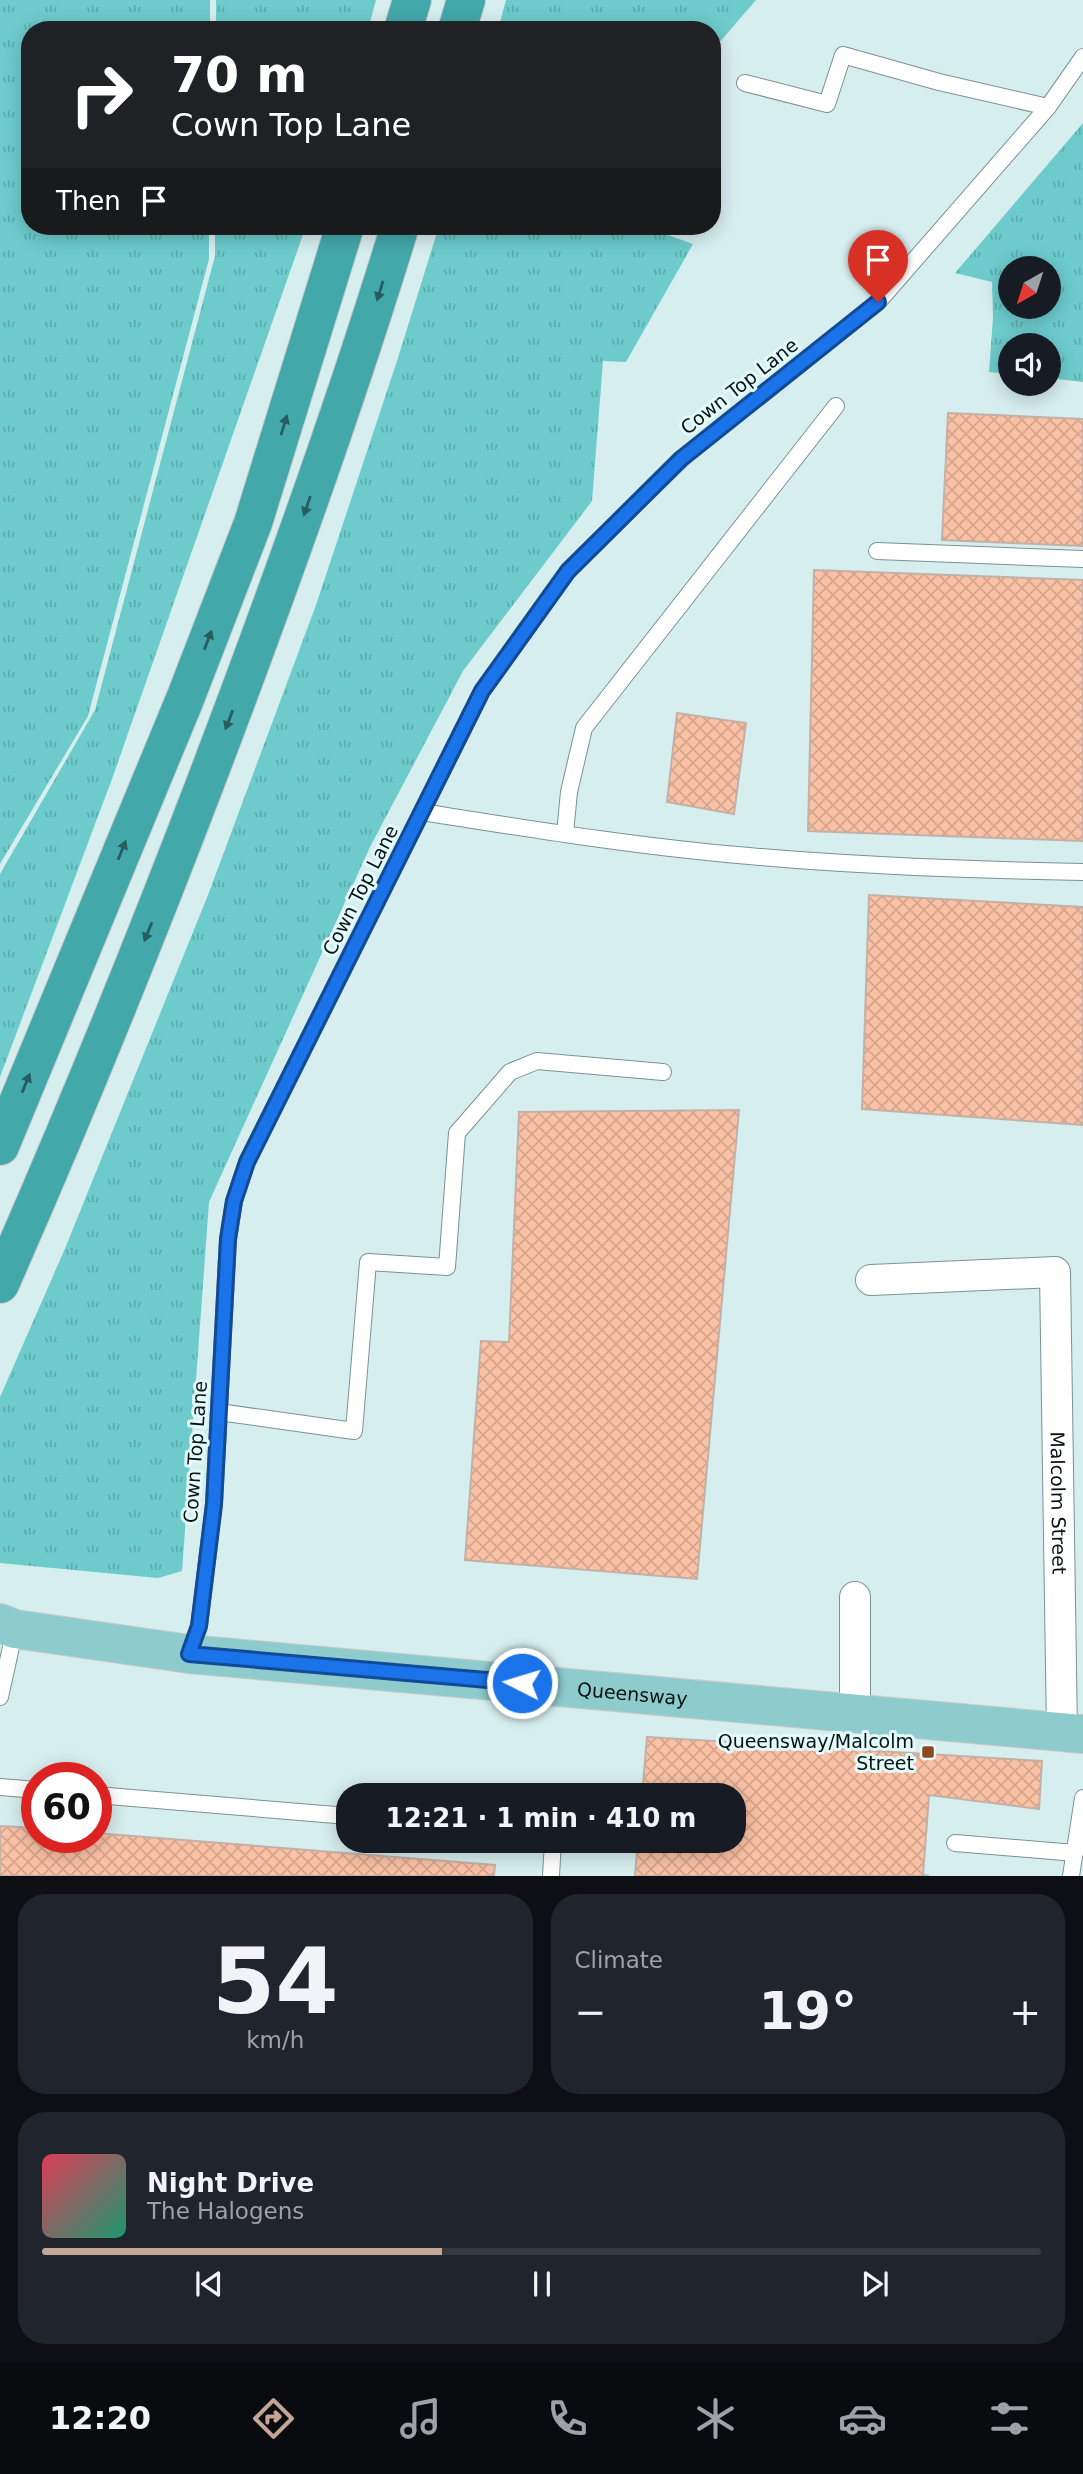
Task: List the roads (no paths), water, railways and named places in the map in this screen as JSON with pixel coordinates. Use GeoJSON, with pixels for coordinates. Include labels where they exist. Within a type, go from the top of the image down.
{"type":"FeatureCollection","features":[{"type":"Feature","properties":{"kind":"highway"},"geometry":{"type":"LineString","coordinates":[[406,21],[412,0]]}},
{"type":"Feature","properties":{"kind":"highway"},"geometry":{"type":"LineString","coordinates":[[460,21],[466,0]]}},
{"type":"Feature","properties":{"kind":"highway"},"geometry":{"type":"LineString","coordinates":[[0,1146],[185,699],[253,523],[342,235]]}},
{"type":"Feature","properties":{"kind":"highway"},"geometry":{"type":"LineString","coordinates":[[0,1284],[147,934],[262,635],[362,351],[397,235]]}},
{"type":"Feature","properties":{"kind":"main road","name":"Queensway"},"geometry":{"type":"LineString","coordinates":[[5,1628],[189,1654],[1073,1734]]}},
{"type":"Feature","properties":{"kind":"street","name":"Malcolm Street"},"geometry":{"type":"LineString","coordinates":[[871,1280],[1055,1272],[1073,1734]]}},
{"type":"Feature","properties":{"kind":"street"},"geometry":{"type":"LineString","coordinates":[[855,1597],[855,1713]]}},
{"type":"Feature","properties":{"kind":"lane"},"geometry":{"type":"LineString","coordinates":[[745,83],[827,104],[843,55],[939,82],[1048,107]]}},
{"type":"Feature","properties":{"kind":"lane","name":"Cown Top Lane"},"geometry":{"type":"LineString","coordinates":[[189,1654],[199,1626],[214,1504],[228,1239],[234,1201],[247,1162],[482,691],[568,571],[681,459],[878,302],[1048,107],[1083,57]]}},
{"type":"Feature","properties":{"kind":"lane"},"geometry":{"type":"LineString","coordinates":[[565,833],[569,792],[584,728],[836,405]]}},
{"type":"Feature","properties":{"kind":"lane"},"geometry":{"type":"LineString","coordinates":[[877,551],[1083,559]]}},
{"type":"Feature","properties":{"kind":"lane"},"geometry":{"type":"LineString","coordinates":[[422,812],[747,856],[938,869],[1083,872]]}},
{"type":"Feature","properties":{"kind":"lane"},"geometry":{"type":"LineString","coordinates":[[219,1412],[354,1431],[368,1262],[447,1267],[457,1133],[510,1072],[537,1061],[663,1072]]}},
{"type":"Feature","properties":{"kind":"lane"},"geometry":{"type":"LineString","coordinates":[[0,1696],[5,1628]]}},
{"type":"Feature","properties":{"kind":"lane"},"geometry":{"type":"LineString","coordinates":[[0,1787],[21,1789]]}},
{"type":"Feature","properties":{"kind":"lane"},"geometry":{"type":"LineString","coordinates":[[112,1796],[336,1815]]}},
{"type":"Feature","properties":{"kind":"lane"},"geometry":{"type":"LineString","coordinates":[[1072,1875],[1083,1800]]}},
{"type":"Feature","properties":{"kind":"lane"},"geometry":{"type":"LineString","coordinates":[[955,1843],[1075,1853]]}},
{"type":"Feature","properties":{"kind":"lane"},"geometry":{"type":"LineString","coordinates":[[551,1875],[552,1853]]}},
{"type":"Feature","properties":{"kind":"place","name":"Queensway/Malcolm Street"},"geometry":{"type":"Point","coordinates":[928,1752]}}]}
